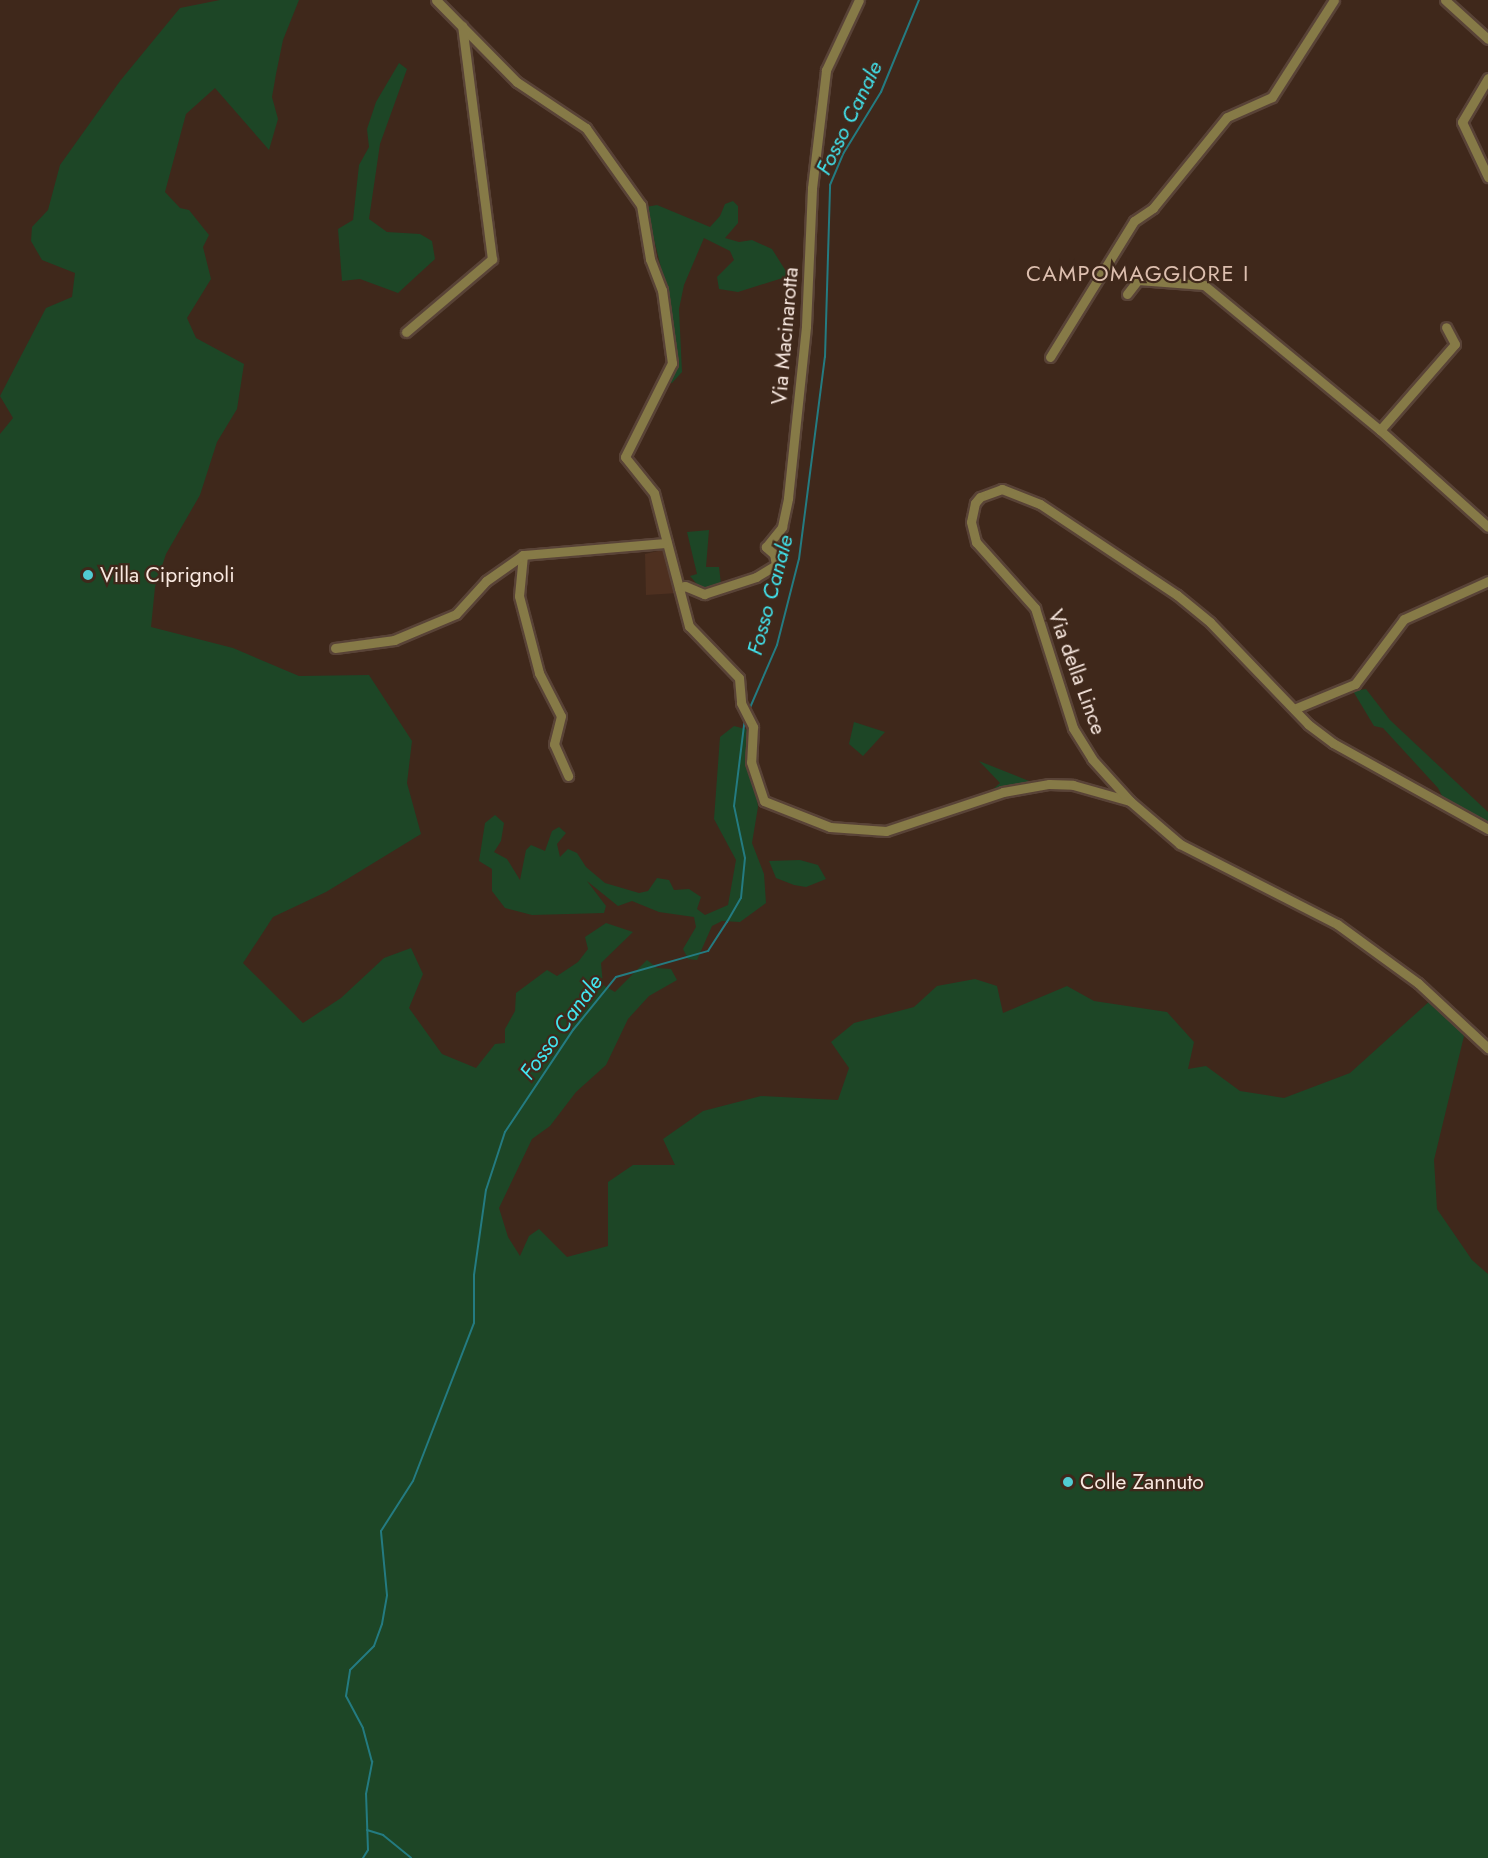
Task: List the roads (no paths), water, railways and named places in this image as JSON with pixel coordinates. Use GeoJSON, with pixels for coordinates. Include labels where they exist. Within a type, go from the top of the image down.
{"type":"FeatureCollection","features":[{"type":"Feature","properties":{"kind":"street"},"geometry":{"type":"LineString","coordinates":[[436,0],[517,82],[586,128],[641,205],[650,259],[662,290],[672,363],[625,457],[654,494],[689,626],[740,678],[741,703],[753,727],[751,762],[764,801],[784,812],[830,827],[886,831],[1003,792],[1049,784],[1072,785],[1130,801]]}},
{"type":"Feature","properties":{"kind":"street","name":"Via Macinarotta"},"geometry":{"type":"LineString","coordinates":[[679,588],[685,586],[705,594],[756,577],[776,565],[774,554],[766,547],[782,527],[788,498],[806,326],[812,188],[826,70],[859,0]]}},
{"type":"Feature","properties":{"kind":"street"},"geometry":{"type":"LineString","coordinates":[[1050,357],[1134,221],[1153,208],[1234,111],[1272,97],[1334,0]]}},
{"type":"Feature","properties":{"kind":"street"},"geometry":{"type":"LineString","coordinates":[[1445,0],[1488,39]]}},
{"type":"Feature","properties":{"kind":"street"},"geometry":{"type":"LineString","coordinates":[[406,332],[492,259],[462,26]]}},
{"type":"Feature","properties":{"kind":"street"},"geometry":{"type":"LineString","coordinates":[[1488,78],[1462,122],[1488,177]]}},
{"type":"Feature","properties":{"kind":"street"},"geometry":{"type":"LineString","coordinates":[[1127,294],[1138,280],[1204,285],[1380,430],[1488,527]]}},
{"type":"Feature","properties":{"kind":"street"},"geometry":{"type":"LineString","coordinates":[[1380,430],[1455,344],[1446,327]]}},
{"type":"Feature","properties":{"kind":"street","name":"Via della Lince"},"geometry":{"type":"LineString","coordinates":[[1488,829],[1333,743],[1294,709],[1178,595],[1020,493],[1002,489],[980,497],[970,522],[976,542],[1035,608],[1073,728],[1092,759],[1130,801],[1180,844],[1337,924],[1419,982],[1488,1048]]}},
{"type":"Feature","properties":{"kind":"street"},"geometry":{"type":"LineString","coordinates":[[335,648],[394,640],[456,614],[486,581],[523,555],[667,543]]}},
{"type":"Feature","properties":{"kind":"street"},"geometry":{"type":"LineString","coordinates":[[523,555],[519,596],[539,673],[561,716],[554,744],[568,776]]}},
{"type":"Feature","properties":{"kind":"street"},"geometry":{"type":"LineString","coordinates":[[1294,709],[1355,684],[1404,619],[1488,581]]}},
{"type":"Feature","properties":{"kind":"waterway","name":"Fosso Canale"},"geometry":{"type":"LineString","coordinates":[[749,710],[777,645],[799,559],[825,357],[830,185],[843,154],[881,92],[919,0]]}},
{"type":"Feature","properties":{"kind":"waterway","name":"Fosso Canale"},"geometry":{"type":"LineString","coordinates":[[363,1858],[368,1850],[366,1794],[372,1762],[363,1728],[346,1696],[350,1670],[374,1646],[382,1624],[387,1595],[381,1531],[413,1481],[474,1323],[474,1275],[486,1190],[505,1132],[573,1030],[616,977],[708,951],[741,898],[745,858],[734,806],[745,718]]}},
{"type":"Feature","properties":{"kind":"waterway","name":"Fosso Canale"},"geometry":{"type":"LineString","coordinates":[[367,1830],[383,1835],[411,1858]]}},
{"type":"Feature","properties":{"kind":"place","name":"Villa Ciprignoli"},"geometry":{"type":"Point","coordinates":[88,575]}},
{"type":"Feature","properties":{"kind":"place","name":"Colle Zannuto"},"geometry":{"type":"Point","coordinates":[1068,1482]}},
{"type":"Feature","properties":{"kind":"district","name":"CAMPOMAGGIORE I"},"geometry":{"type":"Point","coordinates":[1138,274]}}]}
